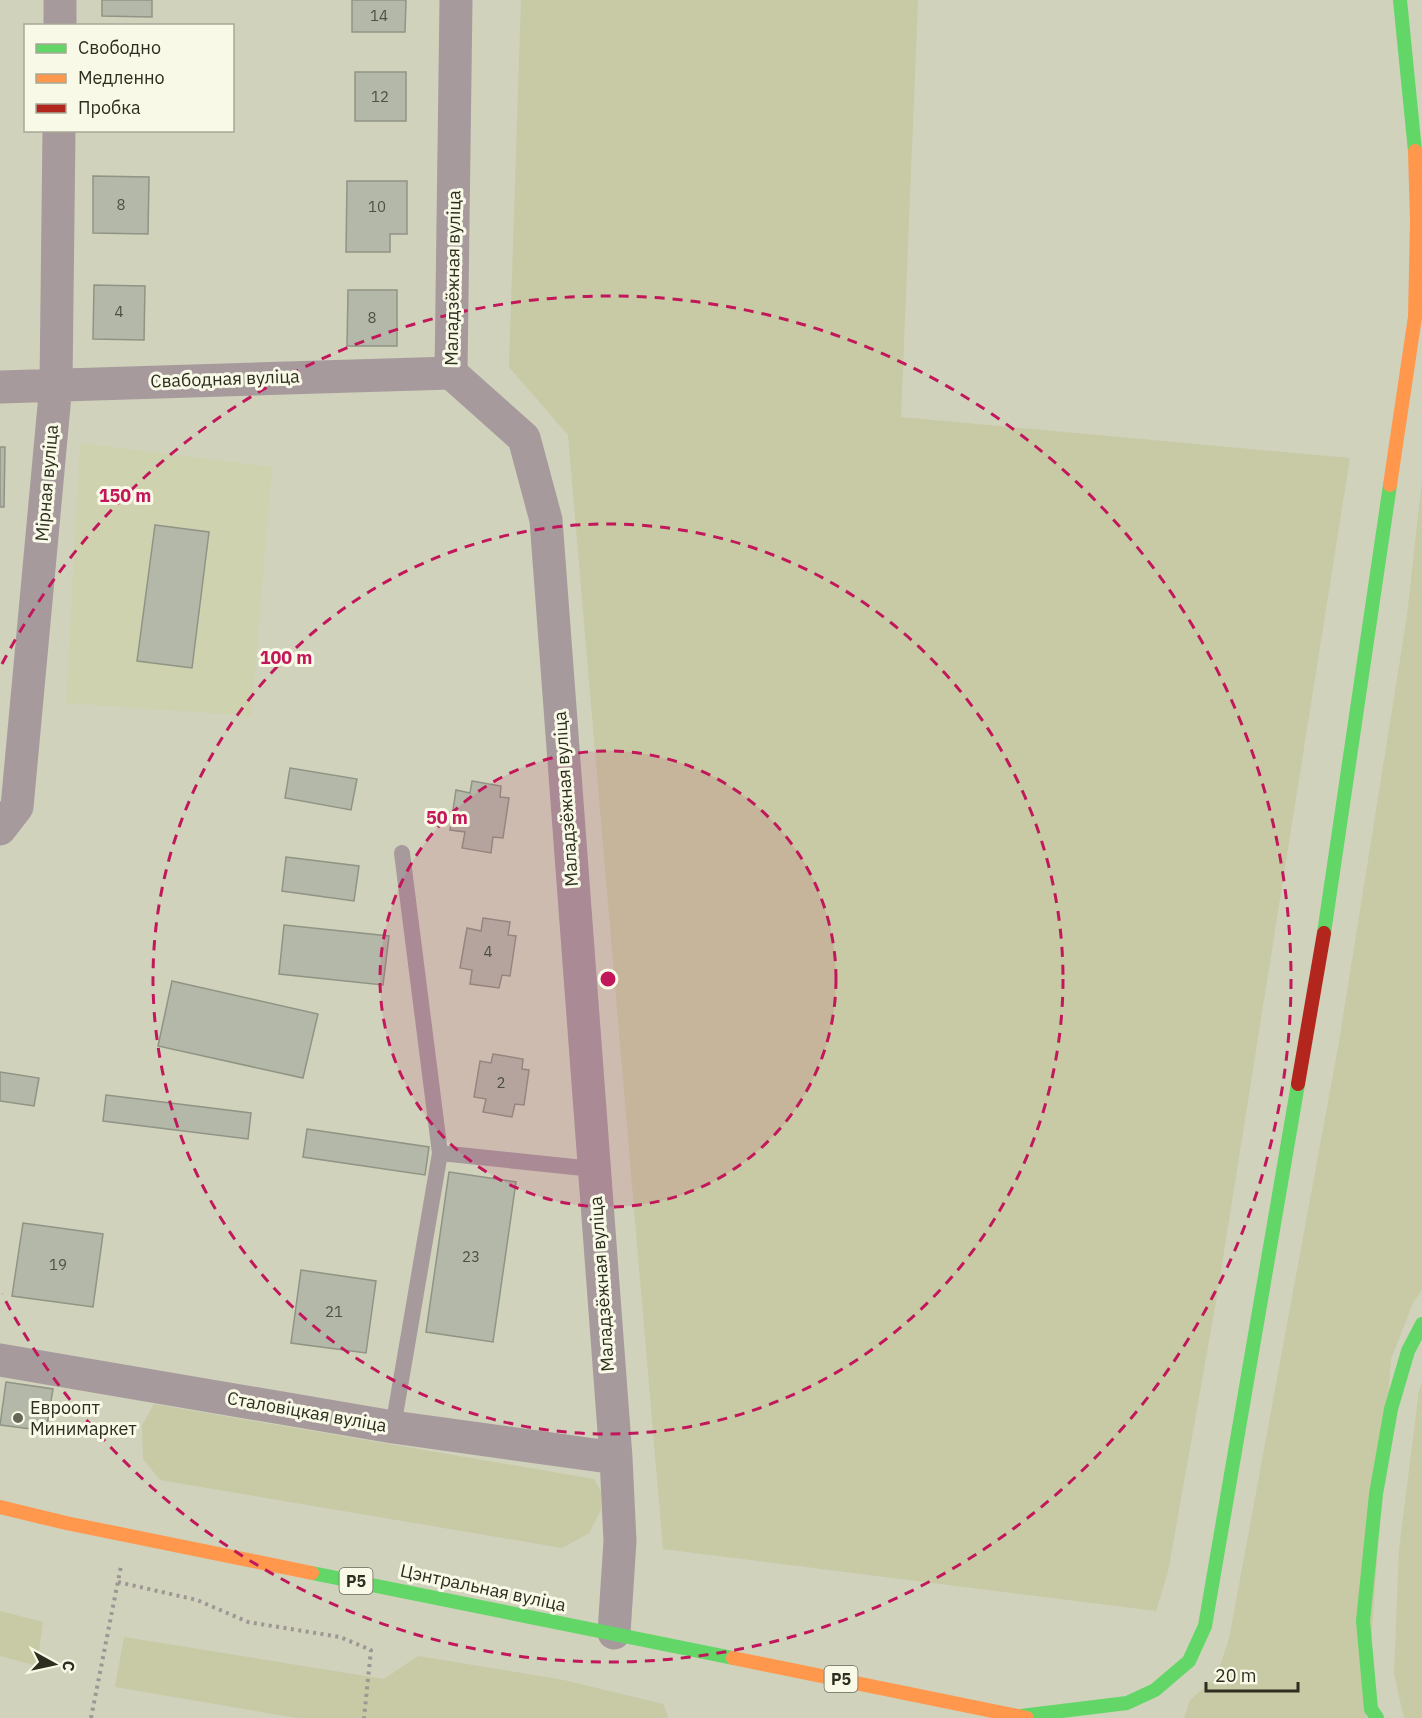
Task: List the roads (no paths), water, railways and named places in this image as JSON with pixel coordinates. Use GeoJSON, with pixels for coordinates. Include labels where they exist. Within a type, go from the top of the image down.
{"type":"FeatureCollection","features":[{"type":"Feature","properties":{"kind":"main road"},"geometry":{"type":"LineString","coordinates":[[1024,1717],[1085,1710],[1127,1702],[1155,1690],[1189,1660],[1205,1626],[1331,891],[1415,317],[1417,221],[1414,136],[1400,0]]}},
{"type":"Feature","properties":{"kind":"main road"},"geometry":{"type":"LineString","coordinates":[[1410,0],[1417,28]]}},
{"type":"Feature","properties":{"kind":"main road"},"geometry":{"type":"LineString","coordinates":[[1377,1718],[1371,1709],[1362,1621],[1376,1494],[1391,1409],[1408,1351],[1422,1324]]}},
{"type":"Feature","properties":{"kind":"main road","name":"Цэнтральная вуліца"},"geometry":{"type":"LineString","coordinates":[[0,1507],[66,1523],[1024,1717]]}},
{"type":"Feature","properties":{"kind":"street"},"geometry":{"type":"LineString","coordinates":[[60,0],[60,24]]}},
{"type":"Feature","properties":{"kind":"street","name":"Маладзёжная вуліца"},"geometry":{"type":"LineString","coordinates":[[456,0],[450,373],[524,438],[546,520],[616,1458],[620,1541],[614,1633]]}},
{"type":"Feature","properties":{"kind":"street","name":"Мірная вуліца"},"geometry":{"type":"LineString","coordinates":[[0,829],[17,807],[56,384],[59,132]]}},
{"type":"Feature","properties":{"kind":"street","name":"Свабодная вуліца"},"geometry":{"type":"LineString","coordinates":[[0,387],[450,373]]}},
{"type":"Feature","properties":{"kind":"street","name":"Сталовіцкая вуліца"},"geometry":{"type":"LineString","coordinates":[[0,1360],[393,1427],[616,1458]]}},
{"type":"Feature","properties":{"kind":"lane"},"geometry":{"type":"LineString","coordinates":[[393,1427],[440,1153],[402,853]]}},
{"type":"Feature","properties":{"kind":"lane"},"geometry":{"type":"LineString","coordinates":[[440,1153],[593,1169]]}},
{"type":"Feature","properties":{"kind":"place","name":"Евроопт Минимаркет"},"geometry":{"type":"Point","coordinates":[18,1418]}}]}
